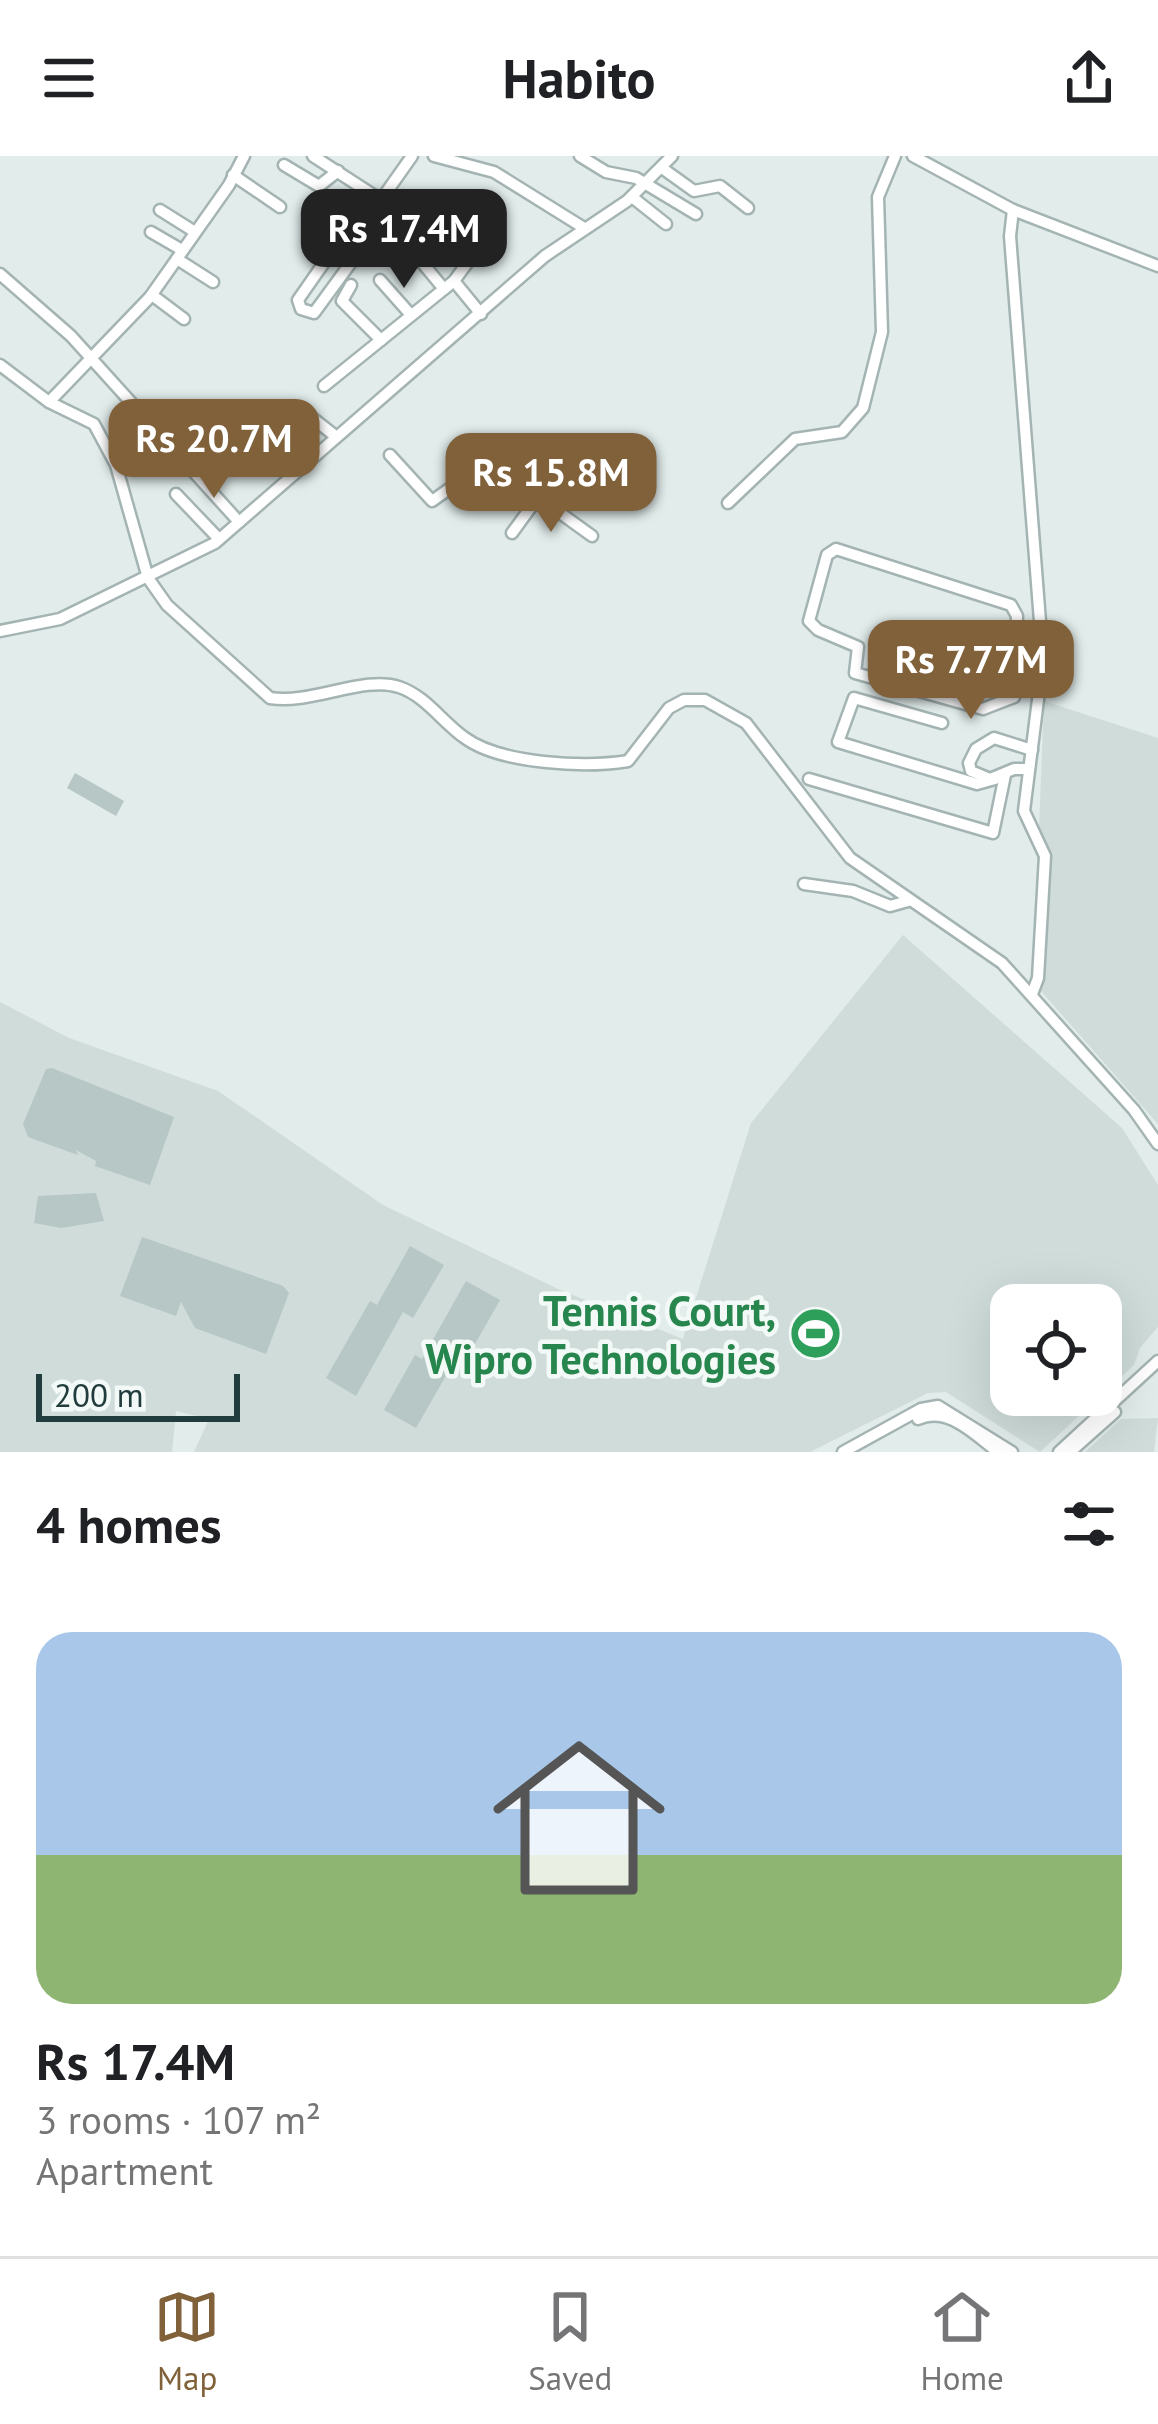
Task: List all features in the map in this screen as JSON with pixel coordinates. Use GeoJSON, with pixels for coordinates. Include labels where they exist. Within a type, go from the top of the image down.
{"type":"FeatureCollection","features":[{"type":"Feature","properties":{"kind":"street"},"geometry":{"type":"LineString","coordinates":[[49,402],[152,295],[244,156]]}},
{"type":"Feature","properties":{"kind":"street"},"geometry":{"type":"LineString","coordinates":[[313,156],[381,200]]}},
{"type":"Feature","properties":{"kind":"street"},"geometry":{"type":"LineString","coordinates":[[355,256],[314,314],[301,309],[298,300],[344,234],[352,239],[412,156]]}},
{"type":"Feature","properties":{"kind":"street"},"geometry":{"type":"LineString","coordinates":[[434,156],[494,172],[584,228]]}},
{"type":"Feature","properties":{"kind":"street"},"geometry":{"type":"LineString","coordinates":[[580,156],[606,172],[625,173],[696,214]]}},
{"type":"Feature","properties":{"kind":"street"},"geometry":{"type":"LineString","coordinates":[[0,631],[56,621],[219,539],[545,256],[632,197],[672,156]]}},
{"type":"Feature","properties":{"kind":"street"},"geometry":{"type":"LineString","coordinates":[[728,503],[795,439],[842,432],[863,408],[882,332],[878,197],[895,156]]}},
{"type":"Feature","properties":{"kind":"street"},"geometry":{"type":"LineString","coordinates":[[913,156],[1013,210],[1158,266]]}},
{"type":"Feature","properties":{"kind":"street"},"geometry":{"type":"LineString","coordinates":[[284,165],[319,186],[338,171]]}},
{"type":"Feature","properties":{"kind":"street"},"geometry":{"type":"LineString","coordinates":[[662,168],[701,193],[720,186],[748,208]]}},
{"type":"Feature","properties":{"kind":"street"},"geometry":{"type":"LineString","coordinates":[[233,175],[280,207]]}},
{"type":"Feature","properties":{"kind":"street"},"geometry":{"type":"LineString","coordinates":[[632,197],[667,224]]}},
{"type":"Feature","properties":{"kind":"street"},"geometry":{"type":"LineString","coordinates":[[160,210],[195,232]]}},
{"type":"Feature","properties":{"kind":"street"},"geometry":{"type":"LineString","coordinates":[[1013,210],[1010,236],[1038,548],[1039,694],[1024,812],[1045,856],[1038,978],[1032,994]]}},
{"type":"Feature","properties":{"kind":"street"},"geometry":{"type":"LineString","coordinates":[[324,386],[449,285],[475,258],[428,212],[398,230]]}},
{"type":"Feature","properties":{"kind":"street"},"geometry":{"type":"LineString","coordinates":[[151,232],[212,282]]}},
{"type":"Feature","properties":{"kind":"street"},"geometry":{"type":"LineString","coordinates":[[410,248],[481,314]]}},
{"type":"Feature","properties":{"kind":"street"},"geometry":{"type":"LineString","coordinates":[[0,274],[27,293],[239,522]]}},
{"type":"Feature","properties":{"kind":"street"},"geometry":{"type":"LineString","coordinates":[[380,280],[411,315]]}},
{"type":"Feature","properties":{"kind":"street"},"geometry":{"type":"LineString","coordinates":[[351,285],[342,302],[381,340]]}},
{"type":"Feature","properties":{"kind":"street"},"geometry":{"type":"LineString","coordinates":[[152,295],[184,319]]}},
{"type":"Feature","properties":{"kind":"street"},"geometry":{"type":"LineString","coordinates":[[0,365],[49,402],[94,424],[116,465],[148,578],[167,604],[270,698],[293,700],[397,686],[416,694],[465,738],[503,755],[606,765],[628,761],[670,708],[684,700],[705,700],[746,723],[850,858],[1002,963],[1158,1144]]}},
{"type":"Feature","properties":{"kind":"street"},"geometry":{"type":"LineString","coordinates":[[301,410],[334,435]]}},
{"type":"Feature","properties":{"kind":"street"},"geometry":{"type":"LineString","coordinates":[[390,455],[432,501],[466,477]]}},
{"type":"Feature","properties":{"kind":"street"},"geometry":{"type":"LineString","coordinates":[[512,532],[558,470]]}},
{"type":"Feature","properties":{"kind":"street"},"geometry":{"type":"LineString","coordinates":[[176,494],[219,539]]}},
{"type":"Feature","properties":{"kind":"street"},"geometry":{"type":"LineString","coordinates":[[538,497],[592,536]]}},
{"type":"Feature","properties":{"kind":"street"},"geometry":{"type":"LineString","coordinates":[[1015,691],[1017,616],[1011,605],[836,549],[829,552],[809,620],[818,630],[856,644],[855,673],[983,709],[1015,691],[1039,694]]}},
{"type":"Feature","properties":{"kind":"street"},"geometry":{"type":"LineString","coordinates":[[942,722],[854,698],[838,742],[977,784],[1014,769],[1030,769]]}},
{"type":"Feature","properties":{"kind":"street"},"geometry":{"type":"LineString","coordinates":[[1000,777],[971,771],[972,755],[989,739],[1032,750]]}},
{"type":"Feature","properties":{"kind":"street"},"geometry":{"type":"LineString","coordinates":[[809,779],[993,833],[1000,777]]}},
{"type":"Feature","properties":{"kind":"street"},"geometry":{"type":"LineString","coordinates":[[805,884],[853,891],[890,906],[908,901]]}},
{"type":"Feature","properties":{"kind":"street"},"geometry":{"type":"LineString","coordinates":[[1059,1452],[1158,1361]]}},
{"type":"Feature","properties":{"kind":"street"},"geometry":{"type":"LineString","coordinates":[[1070,1452],[1155,1379]]}},
{"type":"Feature","properties":{"kind":"street"},"geometry":{"type":"LineString","coordinates":[[843,1452],[921,1409],[938,1406],[1012,1452]]}},
{"type":"Feature","properties":{"kind":"street"},"geometry":{"type":"LineString","coordinates":[[858,1452],[922,1417],[940,1414],[998,1452]]}},
{"type":"Feature","properties":{"kind":"shaded area"},"geometry":{"type":"Polygon","coordinates":[[[1044,701],[1158,738],[1158,1124],[1033,982],[1044,701]]]}},
{"type":"Feature","properties":{"kind":"shaded area"},"geometry":{"type":"Polygon","coordinates":[[[903,935],[1122,1128],[1158,1185],[1158,1327],[1122,1376],[1122,1284],[990,1284],[990,1416],[1079,1416],[1040,1452],[946,1392],[928,1393],[810,1452],[194,1452],[209,1419],[176,1411],[172,1452],[0,1452],[0,1002],[69,1038],[218,1091],[383,1205],[558,1289],[683,1339],[751,1123],[903,935]]]}},
{"type":"Feature","properties":{"kind":"shaded area"},"geometry":{"type":"Polygon","coordinates":[[[1158,1418],[1154,1452],[1085,1452],[1121,1419],[1158,1418]]]}},
{"type":"Feature","properties":{"kind":"building"},"geometry":{"type":"Polygon","coordinates":[[[75,773],[124,801],[116,816],[67,788],[75,773]]]}},
{"type":"Feature","properties":{"kind":"building"},"geometry":{"type":"Polygon","coordinates":[[[46,1069],[174,1117],[150,1185],[95,1166],[96,1161],[76,1150],[78,1155],[28,1137],[23,1124],[46,1069]]]}},
{"type":"Feature","properties":{"kind":"building"},"geometry":{"type":"Polygon","coordinates":[[[96,1193],[104,1221],[61,1228],[34,1223],[38,1196],[96,1193]]]}},
{"type":"Feature","properties":{"kind":"building"},"geometry":{"type":"Polygon","coordinates":[[[142,1237],[283,1286],[289,1293],[266,1354],[195,1328],[181,1302],[176,1316],[120,1296],[142,1237]]]}},
{"type":"Feature","properties":{"kind":"building"},"geometry":{"type":"Polygon","coordinates":[[[410,1246],[444,1265],[413,1318],[403,1312],[356,1396],[326,1378],[370,1301],[377,1305],[410,1246]]]}},
{"type":"Feature","properties":{"kind":"building"},"geometry":{"type":"Polygon","coordinates":[[[466,1281],[500,1300],[471,1351],[463,1346],[416,1428],[384,1410],[415,1355],[422,1359],[466,1281]]]}},
{"type":"Feature","properties":{"kind":"place","name":"Tennis Court, Wipro Technologies"},"geometry":{"type":"Point","coordinates":[815,1334]}}]}
